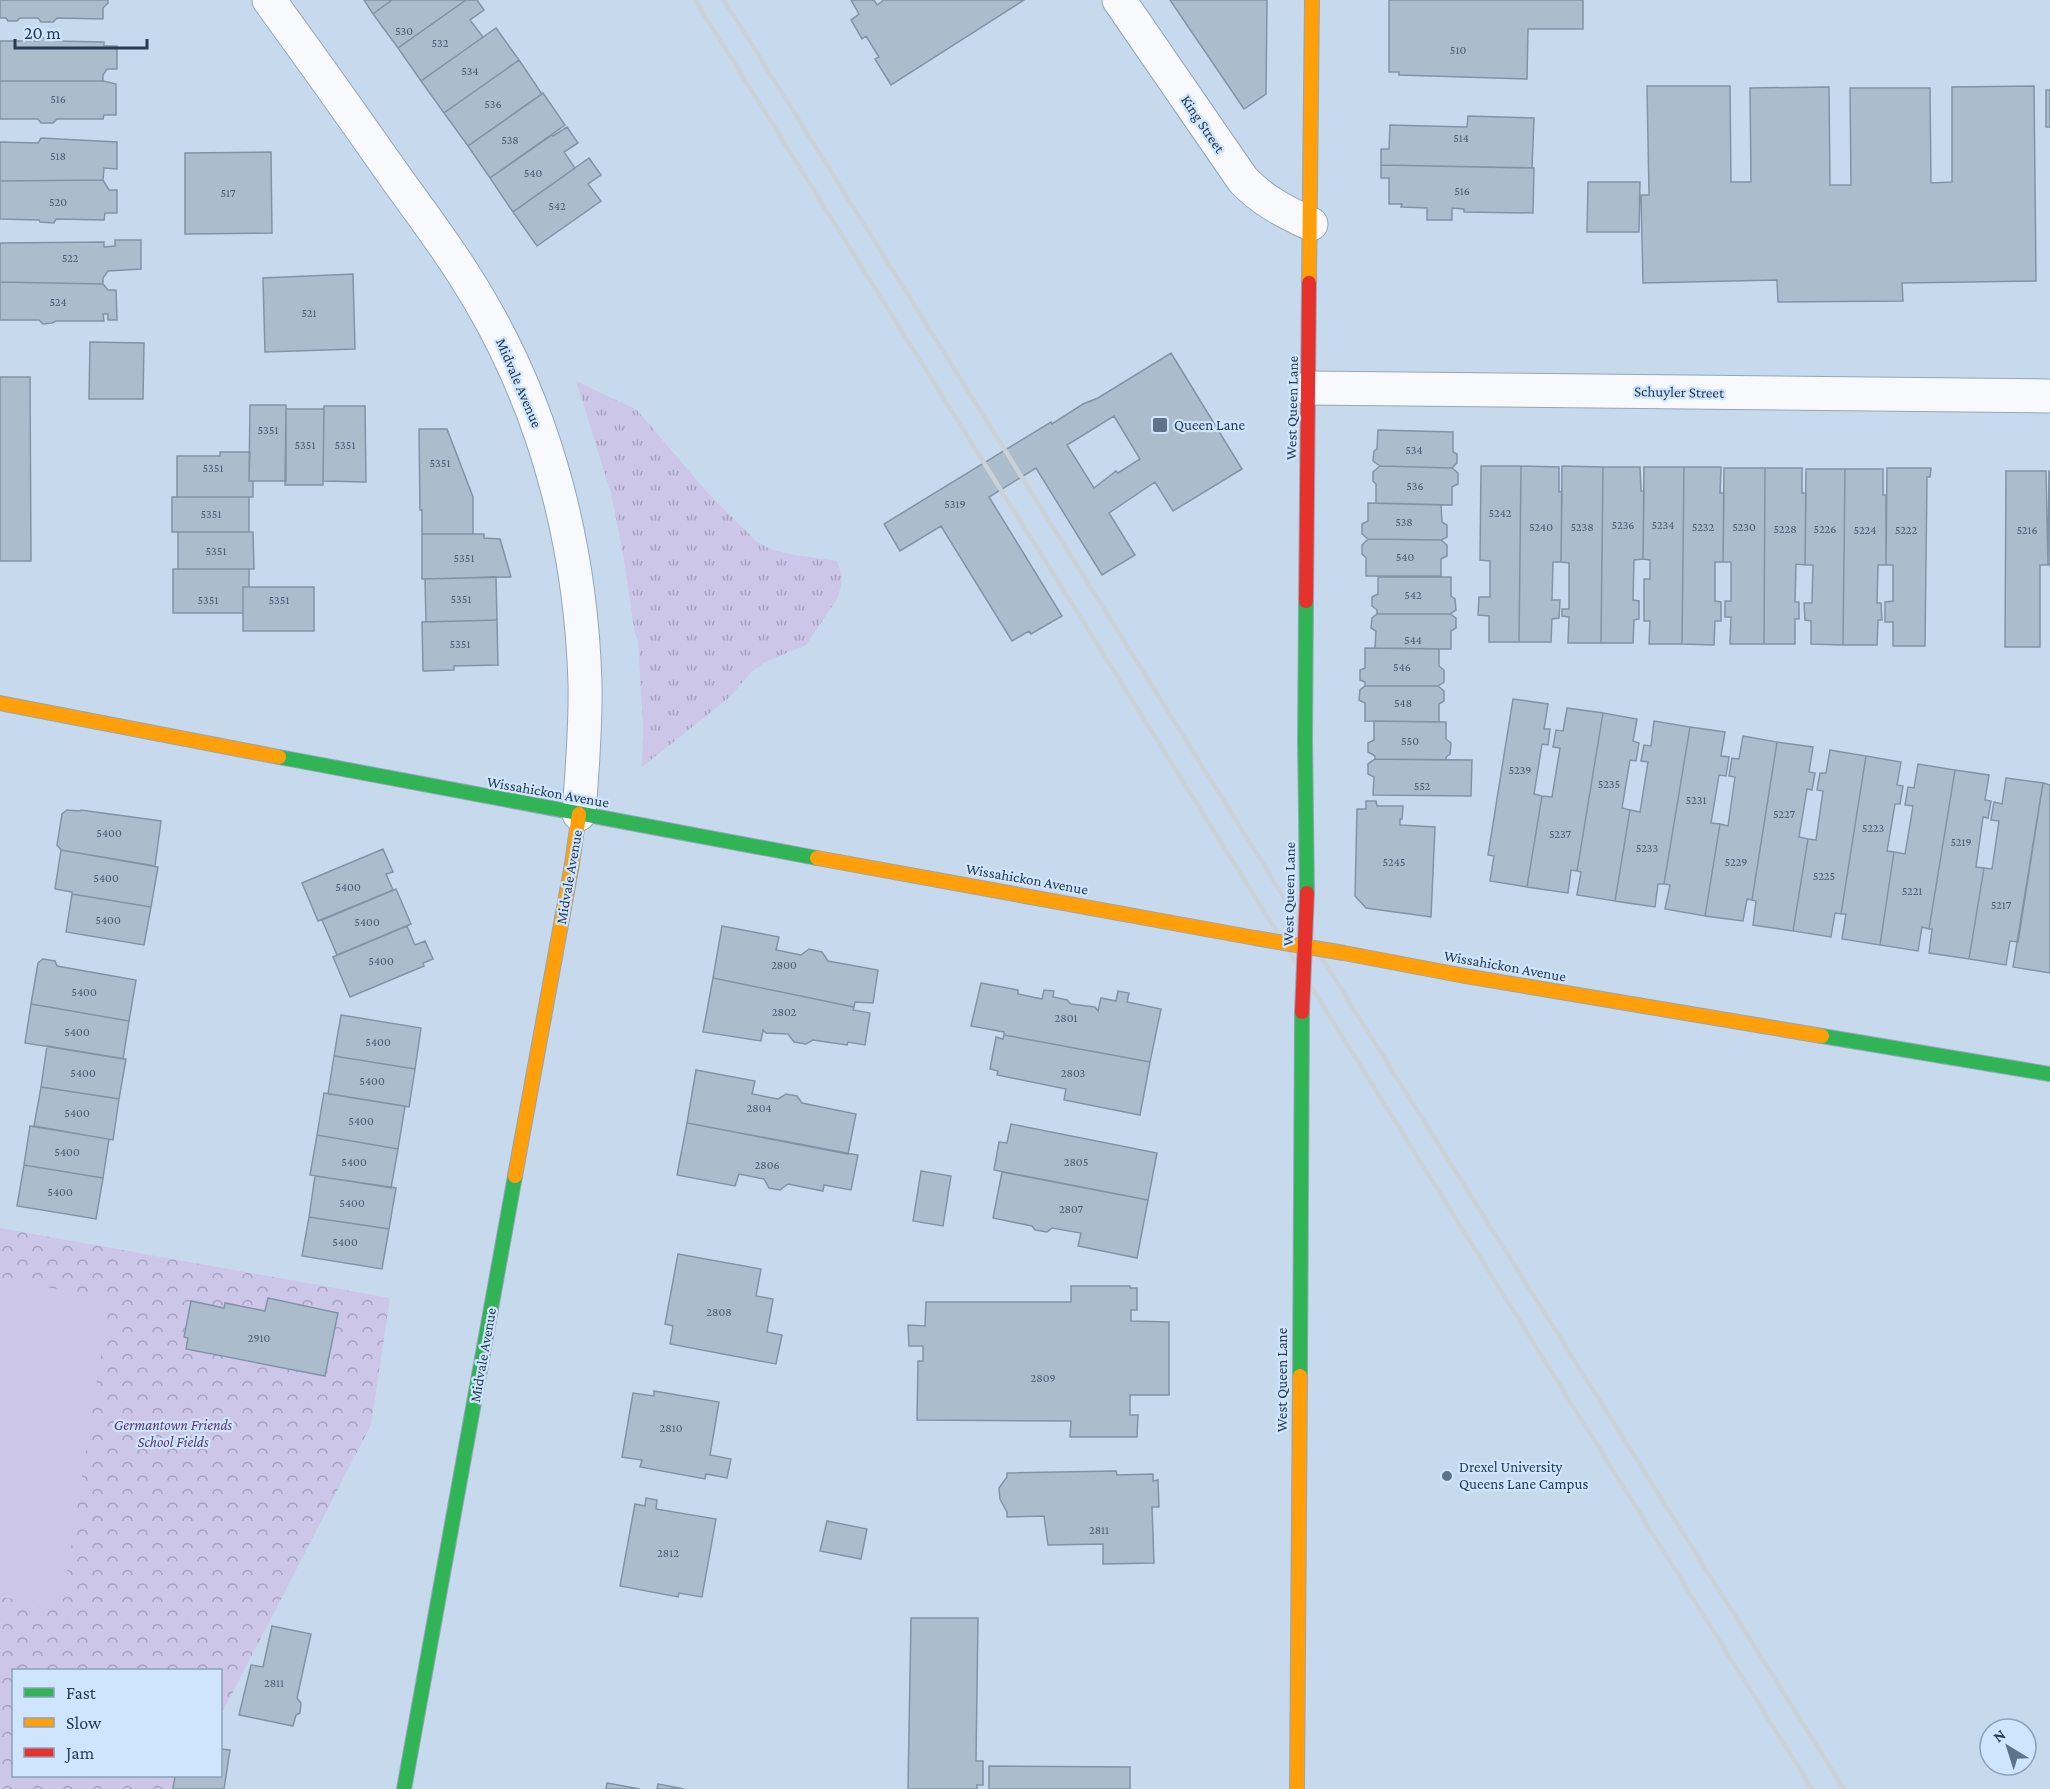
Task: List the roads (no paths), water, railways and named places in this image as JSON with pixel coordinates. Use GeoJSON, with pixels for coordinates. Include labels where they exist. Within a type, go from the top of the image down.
{"type":"FeatureCollection","features":[{"type":"Feature","properties":{"kind":"street","name":"Midvale Avenue"},"geometry":{"type":"LineString","coordinates":[[269,0],[465,276],[500,337],[522,385],[558,489],[572,547],[580,606],[585,683],[584,749],[572,864],[404,1789]]}},
{"type":"Feature","properties":{"kind":"street","name":"King Street"},"geometry":{"type":"LineString","coordinates":[[1119,0],[1244,180],[1258,196],[1311,224]]}},
{"type":"Feature","properties":{"kind":"street","name":"West Queen Lane"},"geometry":{"type":"LineString","coordinates":[[1297,1789],[1302,1011],[1307,893],[1305,739],[1312,0]]}},
{"type":"Feature","properties":{"kind":"street","name":"Schuyler Street"},"geometry":{"type":"LineString","coordinates":[[1308,388],[2050,396]]}},
{"type":"Feature","properties":{"kind":"street","name":"Wissahickon Avenue"},"geometry":{"type":"LineString","coordinates":[[0,703],[579,814],[1255,938],[1465,976],[2050,1074]]}},
{"type":"Feature","properties":{"kind":"railway"},"geometry":{"type":"LineString","coordinates":[[695,0],[1812,1789]]}},
{"type":"Feature","properties":{"kind":"railway"},"geometry":{"type":"LineString","coordinates":[[724,0],[1844,1789]]}},
{"type":"Feature","properties":{"kind":"place","name":"Queen Lane"},"geometry":{"type":"Point","coordinates":[1160,425]}},
{"type":"Feature","properties":{"kind":"place","name":"Drexel University Queens Lane Campus"},"geometry":{"type":"Point","coordinates":[1447,1476]}},
{"type":"Feature","properties":{"kind":"park label","name":"Germantown Friends School Fields"},"geometry":{"type":"Point","coordinates":[173,1434]}}]}
